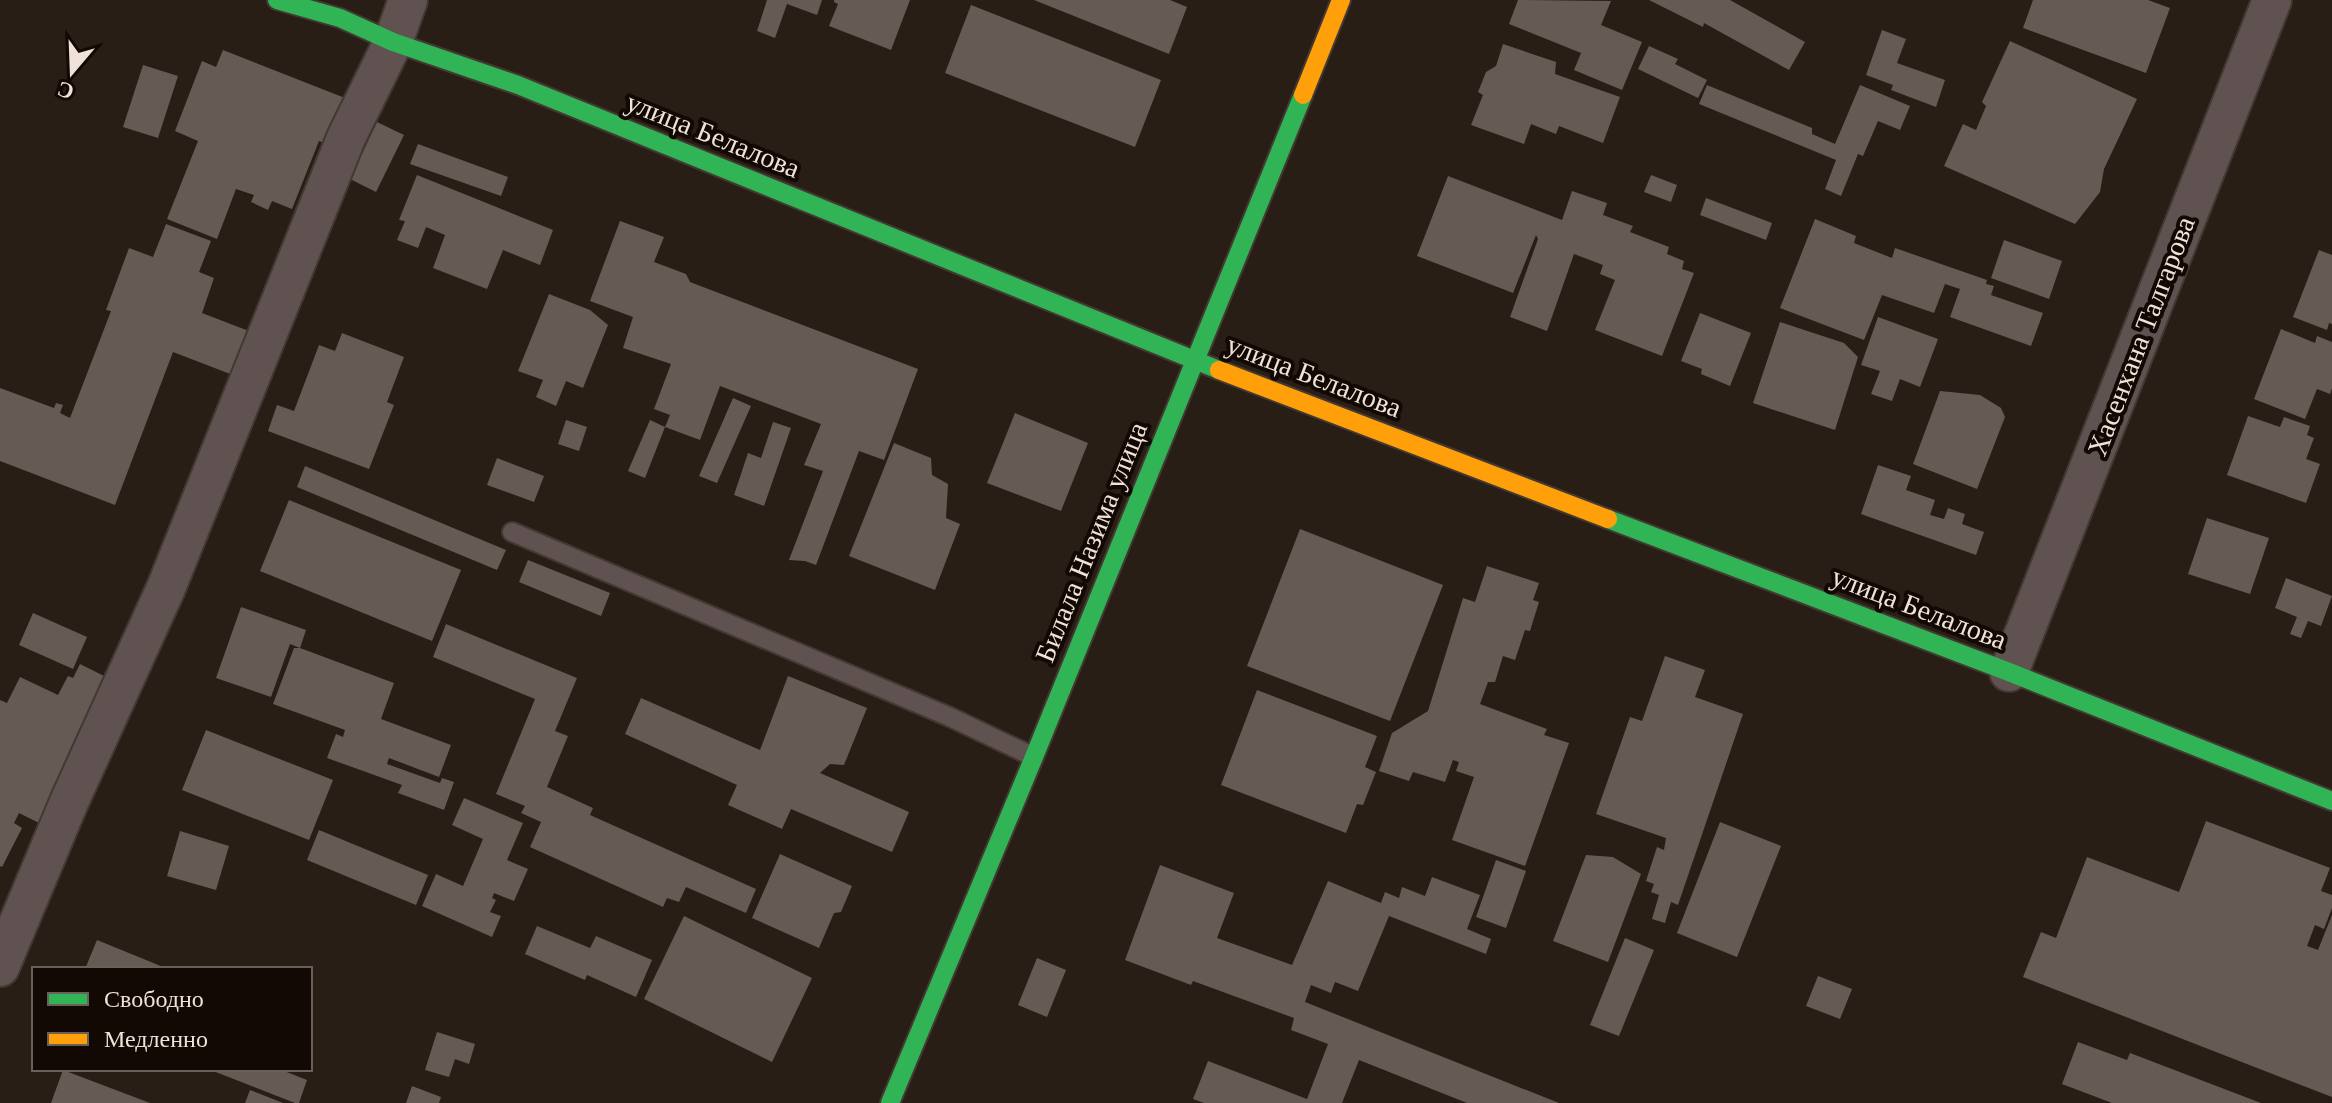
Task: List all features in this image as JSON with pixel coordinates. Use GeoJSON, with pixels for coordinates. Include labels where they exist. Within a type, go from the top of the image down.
{"type":"FeatureCollection","features":[{"type":"Feature","properties":{"kind":"street","name":"улица Белалова"},"geometry":{"type":"LineString","coordinates":[[277,0],[340,18],[393,42],[518,85],[1196,361],[2009,672],[2332,801]]}},
{"type":"Feature","properties":{"kind":"street"},"geometry":{"type":"LineString","coordinates":[[0,967],[69,802],[166,588],[346,138],[393,42],[408,0]]}},
{"type":"Feature","properties":{"kind":"street","name":"Билала Назима улица"},"geometry":{"type":"LineString","coordinates":[[890,1103],[1196,361],[1341,0]]}},
{"type":"Feature","properties":{"kind":"street","name":"Хасенхана Талгарова"},"geometry":{"type":"LineString","coordinates":[[2009,672],[2272,0]]}},
{"type":"Feature","properties":{"kind":"lane"},"geometry":{"type":"LineString","coordinates":[[512,532],[950,717],[1034,757]]}},
{"type":"Feature","properties":{"kind":"building"},"geometry":{"type":"Polygon","coordinates":[[[767,0],[822,0],[817,15],[787,4],[775,38],[757,31],[767,0]]]}},
{"type":"Feature","properties":{"kind":"building"},"geometry":{"type":"Polygon","coordinates":[[[834,0],[910,0],[891,50],[829,26],[838,4],[834,0]]]}},
{"type":"Feature","properties":{"kind":"building"},"geometry":{"type":"Polygon","coordinates":[[[1034,0],[1170,0],[1187,7],[1169,54],[1034,0]]]}},
{"type":"Feature","properties":{"kind":"building"},"geometry":{"type":"Polygon","coordinates":[[[1518,0],[1611,1],[1601,25],[1642,42],[1622,90],[1574,70],[1581,53],[1509,24],[1518,0]]]}},
{"type":"Feature","properties":{"kind":"building"},"geometry":{"type":"Polygon","coordinates":[[[1649,0],[1730,0],[1805,42],[1789,70],[1704,23],[1703,27],[1649,0]]]}},
{"type":"Feature","properties":{"kind":"building"},"geometry":{"type":"Polygon","coordinates":[[[2033,0],[2148,0],[2170,8],[2146,73],[2023,28],[2033,0]]]}},
{"type":"Feature","properties":{"kind":"building"},"geometry":{"type":"Polygon","coordinates":[[[971,5],[1161,80],[1135,147],[945,73],[971,5]]]}},
{"type":"Feature","properties":{"kind":"building"},"geometry":{"type":"Polygon","coordinates":[[[1882,30],[1906,39],[1897,63],[1945,80],[1936,107],[1891,90],[1893,85],[1866,75],[1882,30]]]}},
{"type":"Feature","properties":{"kind":"building"},"geometry":{"type":"Polygon","coordinates":[[[2010,41],[2137,99],[2104,169],[2100,192],[2075,224],[1944,166],[1963,124],[1976,130],[1986,106],[1982,102],[2010,41]]]}},
{"type":"Feature","properties":{"kind":"building"},"geometry":{"type":"Polygon","coordinates":[[[1503,44],[1556,62],[1555,74],[1620,97],[1603,143],[1559,126],[1556,134],[1531,124],[1524,144],[1471,125],[1483,95],[1478,92],[1486,72],[1496,66],[1503,44]]]}},
{"type":"Feature","properties":{"kind":"building"},"geometry":{"type":"Polygon","coordinates":[[[1649,46],[1678,59],[1675,64],[1707,80],[1698,98],[1638,69],[1649,46]]]}},
{"type":"Feature","properties":{"kind":"building"},"geometry":{"type":"Polygon","coordinates":[[[223,50],[345,98],[327,144],[319,141],[292,209],[272,201],[268,210],[251,202],[254,195],[236,189],[217,239],[167,219],[198,141],[175,131],[202,61],[216,67],[223,50]]]}},
{"type":"Feature","properties":{"kind":"building"},"geometry":{"type":"Polygon","coordinates":[[[143,65],[178,76],[158,138],[123,127],[143,65]]]}},
{"type":"Feature","properties":{"kind":"building"},"geometry":{"type":"Polygon","coordinates":[[[1707,85],[1812,128],[1812,134],[1835,144],[1860,85],[1910,106],[1900,130],[1878,121],[1863,156],[1858,154],[1841,196],[1825,189],[1836,160],[1699,104],[1707,85]]]}},
{"type":"Feature","properties":{"kind":"building"},"geometry":{"type":"Polygon","coordinates":[[[377,122],[404,135],[376,192],[350,179],[377,122]]]}},
{"type":"Feature","properties":{"kind":"building"},"geometry":{"type":"Polygon","coordinates":[[[418,144],[508,177],[501,196],[410,164],[418,144]]]}},
{"type":"Feature","properties":{"kind":"building"},"geometry":{"type":"Polygon","coordinates":[[[417,175],[553,230],[540,265],[503,250],[487,289],[433,268],[445,235],[426,227],[418,248],[397,240],[405,221],[399,220],[417,175]]]}},
{"type":"Feature","properties":{"kind":"building"},"geometry":{"type":"Polygon","coordinates":[[[1651,175],[1677,185],[1671,202],[1644,192],[1651,175]]]}},
{"type":"Feature","properties":{"kind":"building"},"geometry":{"type":"Polygon","coordinates":[[[1448,176],[1562,220],[1572,191],[1607,203],[1603,215],[1633,226],[1630,232],[1669,247],[1667,254],[1684,261],[1682,269],[1694,273],[1662,356],[1595,330],[1615,280],[1600,274],[1603,265],[1574,254],[1547,331],[1510,317],[1538,239],[1536,235],[1513,293],[1417,256],[1448,176]]]}},
{"type":"Feature","properties":{"kind":"building"},"geometry":{"type":"Polygon","coordinates":[[[1706,198],[1772,223],[1766,240],[1700,215],[1706,198]]]}},
{"type":"Feature","properties":{"kind":"building"},"geometry":{"type":"Polygon","coordinates":[[[1815,219],[1856,236],[1854,243],[1892,258],[1895,248],[1987,280],[1986,284],[1994,286],[1991,295],[2043,313],[2031,346],[1950,317],[1960,289],[1945,284],[1934,313],[1882,295],[1864,340],[1780,308],[1815,219]]]}},
{"type":"Feature","properties":{"kind":"building"},"geometry":{"type":"Polygon","coordinates":[[[620,221],[664,237],[654,262],[686,274],[690,282],[918,369],[884,460],[859,451],[816,565],[789,560],[823,471],[804,465],[821,424],[720,386],[700,440],[665,427],[670,415],[654,409],[671,364],[623,348],[633,317],[590,301],[620,221]]]}},
{"type":"Feature","properties":{"kind":"building"},"geometry":{"type":"Polygon","coordinates":[[[166,224],[211,241],[199,272],[214,278],[202,313],[254,333],[238,377],[173,352],[115,505],[0,461],[0,388],[54,408],[56,403],[63,405],[60,413],[70,418],[111,311],[106,310],[129,248],[153,257],[166,224]]]}},
{"type":"Feature","properties":{"kind":"building"},"geometry":{"type":"Polygon","coordinates":[[[2004,240],[2062,261],[2049,299],[1991,278],[2004,240]]]}},
{"type":"Feature","properties":{"kind":"building"},"geometry":{"type":"Polygon","coordinates":[[[2319,250],[2332,255],[2332,324],[2329,323],[2327,330],[2293,317],[2319,250]]]}},
{"type":"Feature","properties":{"kind":"building"},"geometry":{"type":"Polygon","coordinates":[[[549,294],[590,310],[608,325],[583,388],[566,381],[556,406],[536,397],[543,380],[518,371],[549,294]]]}},
{"type":"Feature","properties":{"kind":"building"},"geometry":{"type":"Polygon","coordinates":[[[1700,313],[1751,333],[1730,386],[1701,374],[1702,369],[1681,361],[1700,313]]]}},
{"type":"Feature","properties":{"kind":"building"},"geometry":{"type":"Polygon","coordinates":[[[1878,317],[1938,339],[1920,387],[1900,379],[1892,401],[1871,394],[1880,371],[1861,365],[1878,317]]]}},
{"type":"Feature","properties":{"kind":"building"},"geometry":{"type":"Polygon","coordinates":[[[1780,322],[1844,343],[1858,357],[1835,430],[1753,403],[1780,322]]]}},
{"type":"Feature","properties":{"kind":"building"},"geometry":{"type":"Polygon","coordinates":[[[2281,329],[2315,343],[2317,336],[2332,342],[2330,394],[2317,389],[2305,419],[2254,399],[2281,329]]]}},
{"type":"Feature","properties":{"kind":"building"},"geometry":{"type":"Polygon","coordinates":[[[342,333],[404,357],[387,402],[394,405],[369,469],[268,431],[277,405],[294,411],[319,345],[335,351],[342,333]]]}},
{"type":"Feature","properties":{"kind":"building"},"geometry":{"type":"Polygon","coordinates":[[[1940,391],[1980,395],[2001,408],[2005,417],[1977,489],[1913,464],[1940,391]]]}},
{"type":"Feature","properties":{"kind":"building"},"geometry":{"type":"Polygon","coordinates":[[[733,398],[751,406],[717,483],[699,476],[733,398]]]}},
{"type":"Feature","properties":{"kind":"building"},"geometry":{"type":"Polygon","coordinates":[[[1015,413],[1088,443],[1061,511],[987,483],[1015,413]]]}},
{"type":"Feature","properties":{"kind":"building"},"geometry":{"type":"Polygon","coordinates":[[[2248,416],[2280,427],[2284,417],[2310,426],[2307,435],[2314,438],[2306,459],[2320,464],[2306,503],[2227,475],[2248,416]]]}},
{"type":"Feature","properties":{"kind":"building"},"geometry":{"type":"Polygon","coordinates":[[[566,420],[587,427],[579,451],[558,444],[566,420]]]}},
{"type":"Feature","properties":{"kind":"building"},"geometry":{"type":"Polygon","coordinates":[[[650,420],[665,427],[645,478],[628,471],[650,420]]]}},
{"type":"Feature","properties":{"kind":"building"},"geometry":{"type":"Polygon","coordinates":[[[773,422],[791,428],[764,506],[734,495],[748,453],[761,458],[773,422]]]}},
{"type":"Feature","properties":{"kind":"building"},"geometry":{"type":"Polygon","coordinates":[[[894,443],[931,458],[932,475],[948,484],[946,518],[960,524],[935,590],[849,556],[894,443]]]}},
{"type":"Feature","properties":{"kind":"building"},"geometry":{"type":"Polygon","coordinates":[[[497,458],[544,476],[534,502],[487,485],[497,458]]]}},
{"type":"Feature","properties":{"kind":"building"},"geometry":{"type":"Polygon","coordinates":[[[1878,465],[1911,476],[1906,490],[1935,500],[1930,515],[1944,519],[1948,508],[1965,514],[1962,524],[1984,532],[1976,555],[1861,514],[1878,465]]]}},
{"type":"Feature","properties":{"kind":"building"},"geometry":{"type":"Polygon","coordinates":[[[305,466],[506,550],[497,570],[297,487],[305,466]]]}},
{"type":"Feature","properties":{"kind":"building"},"geometry":{"type":"Polygon","coordinates":[[[289,500],[461,570],[432,641],[260,571],[289,500]]]}},
{"type":"Feature","properties":{"kind":"building"},"geometry":{"type":"Polygon","coordinates":[[[2207,518],[2269,538],[2250,594],[2188,574],[2207,518]]]}},
{"type":"Feature","properties":{"kind":"building"},"geometry":{"type":"Polygon","coordinates":[[[1300,529],[1443,585],[1390,721],[1247,666],[1300,529]]]}},
{"type":"Feature","properties":{"kind":"building"},"geometry":{"type":"Polygon","coordinates":[[[528,560],[610,593],[601,616],[519,582],[528,560]]]}},
{"type":"Feature","properties":{"kind":"building"},"geometry":{"type":"Polygon","coordinates":[[[1487,566],[1539,583],[1533,600],[1539,602],[1530,631],[1525,630],[1515,660],[1503,656],[1495,682],[1488,682],[1480,704],[1547,729],[1544,735],[1569,743],[1525,866],[1452,840],[1474,777],[1456,771],[1459,762],[1453,760],[1445,782],[1413,772],[1409,781],[1379,771],[1392,733],[1428,711],[1463,598],[1475,602],[1487,566]]]}},
{"type":"Feature","properties":{"kind":"building"},"geometry":{"type":"Polygon","coordinates":[[[2286,578],[2332,596],[2321,626],[2308,621],[2301,638],[2290,634],[2297,617],[2275,608],[2286,578]]]}},
{"type":"Feature","properties":{"kind":"building"},"geometry":{"type":"Polygon","coordinates":[[[241,607],[306,630],[300,648],[290,644],[271,697],[216,678],[241,607]]]}},
{"type":"Feature","properties":{"kind":"building"},"geometry":{"type":"Polygon","coordinates":[[[33,613],[87,637],[73,669],[19,645],[33,613]]]}},
{"type":"Feature","properties":{"kind":"building"},"geometry":{"type":"Polygon","coordinates":[[[446,624],[577,678],[555,731],[568,736],[547,787],[593,808],[590,815],[756,889],[746,913],[686,887],[679,902],[667,898],[663,907],[530,847],[541,822],[521,813],[525,806],[496,794],[535,699],[433,657],[446,624]]]}},
{"type":"Feature","properties":{"kind":"building"},"geometry":{"type":"Polygon","coordinates":[[[294,648],[394,683],[381,719],[451,745],[439,777],[389,758],[387,764],[440,783],[442,778],[454,782],[444,810],[398,793],[402,785],[327,758],[336,734],[343,737],[345,730],[273,704],[294,648]]]}},
{"type":"Feature","properties":{"kind":"building"},"geometry":{"type":"Polygon","coordinates":[[[1665,656],[1705,670],[1695,697],[1743,714],[1678,905],[1671,902],[1665,923],[1652,919],[1659,895],[1651,892],[1654,884],[1646,881],[1657,847],[1664,850],[1666,838],[1596,814],[1630,717],[1642,721],[1665,656]]]}},
{"type":"Feature","properties":{"kind":"building"},"geometry":{"type":"Polygon","coordinates":[[[80,664],[114,681],[43,825],[19,813],[14,823],[22,828],[2,867],[0,700],[7,703],[20,677],[58,695],[68,676],[73,678],[80,664]]]}},
{"type":"Feature","properties":{"kind":"building"},"geometry":{"type":"Polygon","coordinates":[[[788,676],[867,708],[844,765],[830,764],[820,773],[909,812],[892,852],[791,809],[782,829],[728,805],[737,785],[625,734],[641,698],[760,750],[788,676]]]}},
{"type":"Feature","properties":{"kind":"building"},"geometry":{"type":"Polygon","coordinates":[[[1257,690],[1377,736],[1365,767],[1376,772],[1363,805],[1357,804],[1346,833],[1221,785],[1257,690]]]}},
{"type":"Feature","properties":{"kind":"building"},"geometry":{"type":"Polygon","coordinates":[[[206,730],[333,780],[309,840],[182,790],[206,730]]]}},
{"type":"Feature","properties":{"kind":"building"},"geometry":{"type":"Polygon","coordinates":[[[464,798],[523,823],[507,860],[528,869],[514,901],[494,893],[492,898],[496,900],[490,912],[501,916],[492,937],[422,906],[436,874],[463,886],[483,839],[452,825],[464,798]]]}},
{"type":"Feature","properties":{"kind":"building"},"geometry":{"type":"Polygon","coordinates":[[[2206,821],[2330,868],[2321,891],[2332,895],[2332,908],[2324,929],[2315,925],[2307,946],[2318,950],[2332,915],[2332,1097],[2023,977],[2041,932],[2056,938],[2087,857],[2179,892],[2206,821]]]}},
{"type":"Feature","properties":{"kind":"building"},"geometry":{"type":"Polygon","coordinates":[[[1720,822],[1781,846],[1737,957],[1677,933],[1720,822]]]}},
{"type":"Feature","properties":{"kind":"building"},"geometry":{"type":"Polygon","coordinates":[[[319,830],[428,875],[416,905],[307,860],[319,830]]]}},
{"type":"Feature","properties":{"kind":"building"},"geometry":{"type":"Polygon","coordinates":[[[180,831],[229,846],[216,890],[167,876],[180,831]]]}},
{"type":"Feature","properties":{"kind":"building"},"geometry":{"type":"Polygon","coordinates":[[[780,854],[852,886],[841,912],[834,913],[819,948],[752,918],[780,854]]]}},
{"type":"Feature","properties":{"kind":"building"},"geometry":{"type":"Polygon","coordinates":[[[1586,855],[1613,857],[1641,874],[1608,962],[1553,941],[1586,855]]]}},
{"type":"Feature","properties":{"kind":"building"},"geometry":{"type":"Polygon","coordinates":[[[1496,860],[1526,871],[1506,928],[1476,917],[1496,860]]]}},
{"type":"Feature","properties":{"kind":"building"},"geometry":{"type":"Polygon","coordinates":[[[1160,865],[1234,893],[1217,938],[1292,965],[1328,881],[1381,903],[1385,892],[1399,898],[1402,887],[1425,896],[1432,877],[1480,895],[1467,929],[1491,939],[1486,954],[1389,916],[1358,991],[1335,982],[1331,993],[1311,985],[1305,1002],[1559,1103],[1467,1103],[1359,1060],[1342,1103],[1204,1103],[1193,1099],[1208,1061],[1307,1099],[1328,1044],[1291,1030],[1294,1018],[1125,960],[1160,865]]]}},
{"type":"Feature","properties":{"kind":"building"},"geometry":{"type":"Polygon","coordinates":[[[684,916],[812,978],[772,1062],[644,999],[684,916]]]}},
{"type":"Feature","properties":{"kind":"building"},"geometry":{"type":"Polygon","coordinates":[[[537,926],[590,948],[596,936],[652,960],[636,997],[587,975],[585,980],[525,954],[537,926]]]}},
{"type":"Feature","properties":{"kind":"building"},"geometry":{"type":"Polygon","coordinates":[[[1625,938],[1654,950],[1619,1036],[1590,1025],[1625,938]]]}},
{"type":"Feature","properties":{"kind":"building"},"geometry":{"type":"Polygon","coordinates":[[[97,940],[163,967],[86,967],[97,940]]]}},
{"type":"Feature","properties":{"kind":"building"},"geometry":{"type":"Polygon","coordinates":[[[1037,958],[1066,970],[1047,1017],[1018,1005],[1037,958]]]}},
{"type":"Feature","properties":{"kind":"building"},"geometry":{"type":"Polygon","coordinates":[[[1818,976],[1852,989],[1840,1019],[1806,1006],[1818,976]]]}},
{"type":"Feature","properties":{"kind":"building"},"geometry":{"type":"Polygon","coordinates":[[[437,1032],[475,1044],[469,1064],[455,1059],[449,1077],[425,1070],[437,1032]]]}},
{"type":"Feature","properties":{"kind":"building"},"geometry":{"type":"Polygon","coordinates":[[[2078,1042],[2127,1060],[2130,1053],[2261,1103],[2112,1103],[2062,1084],[2078,1042]]]}},
{"type":"Feature","properties":{"kind":"building"},"geometry":{"type":"Polygon","coordinates":[[[63,1071],[66,1071],[150,1103],[51,1103],[63,1071]]]}},
{"type":"Feature","properties":{"kind":"building"},"geometry":{"type":"Polygon","coordinates":[[[213,1071],[284,1071],[307,1080],[299,1103],[213,1071]]]}},
{"type":"Feature","properties":{"kind":"building"},"geometry":{"type":"Polygon","coordinates":[[[412,1086],[441,1097],[439,1103],[406,1103],[412,1086]]]}},
{"type":"Feature","properties":{"kind":"building"},"geometry":{"type":"Polygon","coordinates":[[[250,1090],[283,1103],[245,1103],[250,1090]]]}},
{"type":"Feature","properties":{"kind":"traffic: fast"},"geometry":{"type":"LineString","coordinates":[[277,0],[340,18],[393,42],[518,85],[1219,370]]}},
{"type":"Feature","properties":{"kind":"traffic: fast"},"geometry":{"type":"LineString","coordinates":[[890,1103],[1303,95]]}},
{"type":"Feature","properties":{"kind":"traffic: fast"},"geometry":{"type":"LineString","coordinates":[[1608,519],[2009,672],[2332,801]]}},
{"type":"Feature","properties":{"kind":"traffic: slow"},"geometry":{"type":"LineString","coordinates":[[1303,95],[1341,0]]}},
{"type":"Feature","properties":{"kind":"traffic: slow"},"geometry":{"type":"LineString","coordinates":[[1219,370],[1608,519]]}}]}
